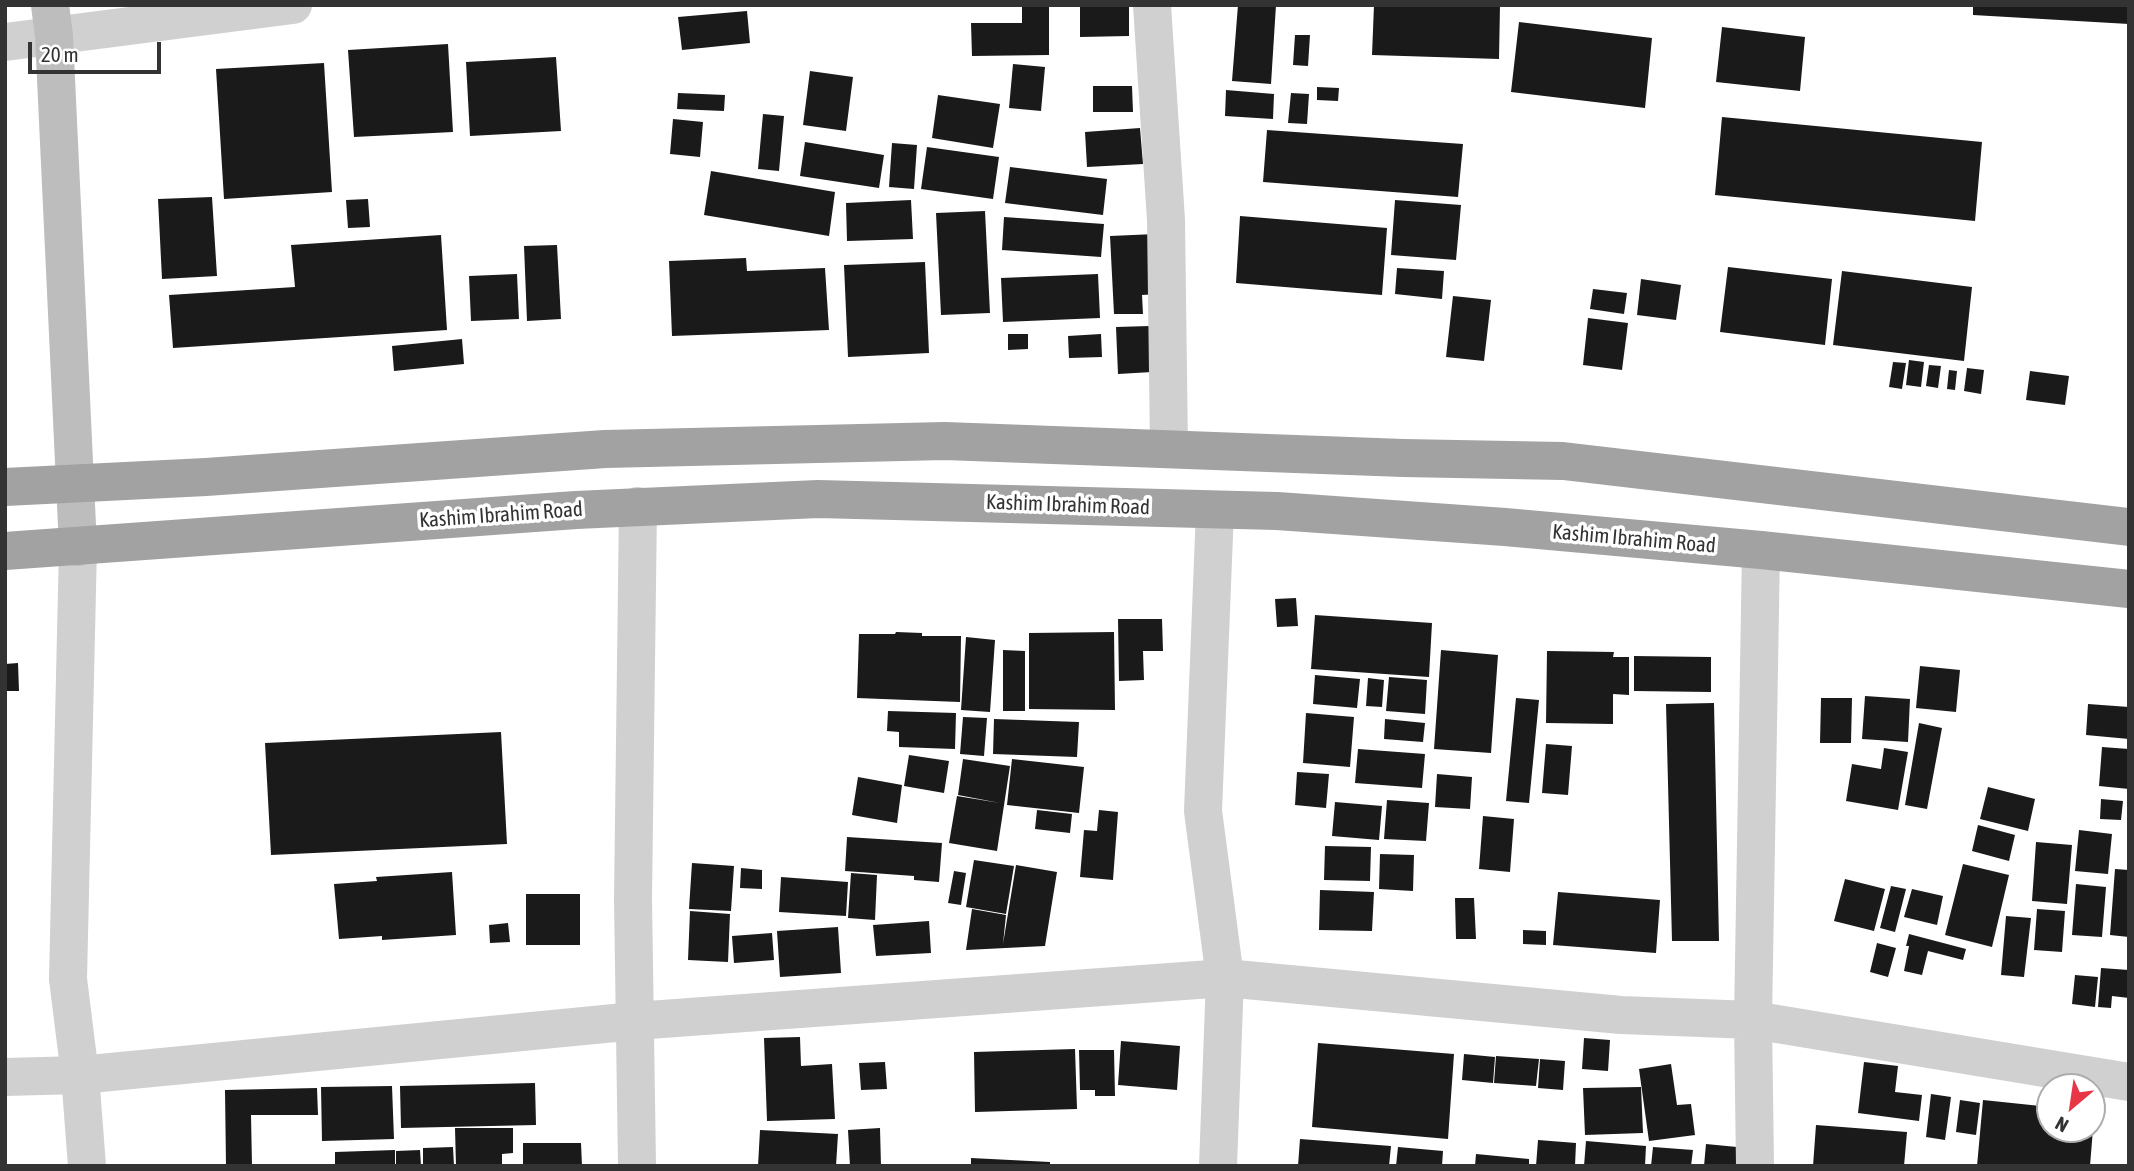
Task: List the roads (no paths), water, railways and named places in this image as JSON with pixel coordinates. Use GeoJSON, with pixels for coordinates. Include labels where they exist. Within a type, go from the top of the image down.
{"type":"FeatureCollection","features":[{"type":"Feature","properties":{"kind":"highway"},"geometry":{"type":"LineString","coordinates":[[5,487],[220,476],[605,449],[945,441],[1403,458],[1563,461],[2129,527]]}},
{"type":"Feature","properties":{"kind":"highway","name":"Kashim Ibrahim Road"},"geometry":{"type":"LineString","coordinates":[[5,551],[638,506],[818,499],[1277,511],[1491,526],[1761,550],[2129,589]]}},
{"type":"Feature","properties":{"kind":"main road"},"geometry":{"type":"LineString","coordinates":[[52,21],[78,547]]}},
{"type":"Feature","properties":{"kind":"street"},"geometry":{"type":"LineString","coordinates":[[5,41],[52,21],[293,5]]}},
{"type":"Feature","properties":{"kind":"street"},"geometry":{"type":"LineString","coordinates":[[1152,5],[1167,220],[1169,448]]}},
{"type":"Feature","properties":{"kind":"street"},"geometry":{"type":"LineString","coordinates":[[637,1166],[633,899],[638,506]]}},
{"type":"Feature","properties":{"kind":"street"},"geometry":{"type":"LineString","coordinates":[[1214,510],[1203,811],[1225,978],[1218,1166]]}},
{"type":"Feature","properties":{"kind":"street"},"geometry":{"type":"LineString","coordinates":[[78,547],[68,979],[80,1075],[87,1166]]}},
{"type":"Feature","properties":{"kind":"street"},"geometry":{"type":"LineString","coordinates":[[1755,1166],[1753,1020],[1761,550]]}},
{"type":"Feature","properties":{"kind":"street"},"geometry":{"type":"LineString","coordinates":[[5,1077],[80,1075],[635,1021],[1225,978],[1620,1015],[1753,1020],[2129,1082]]}}]}
